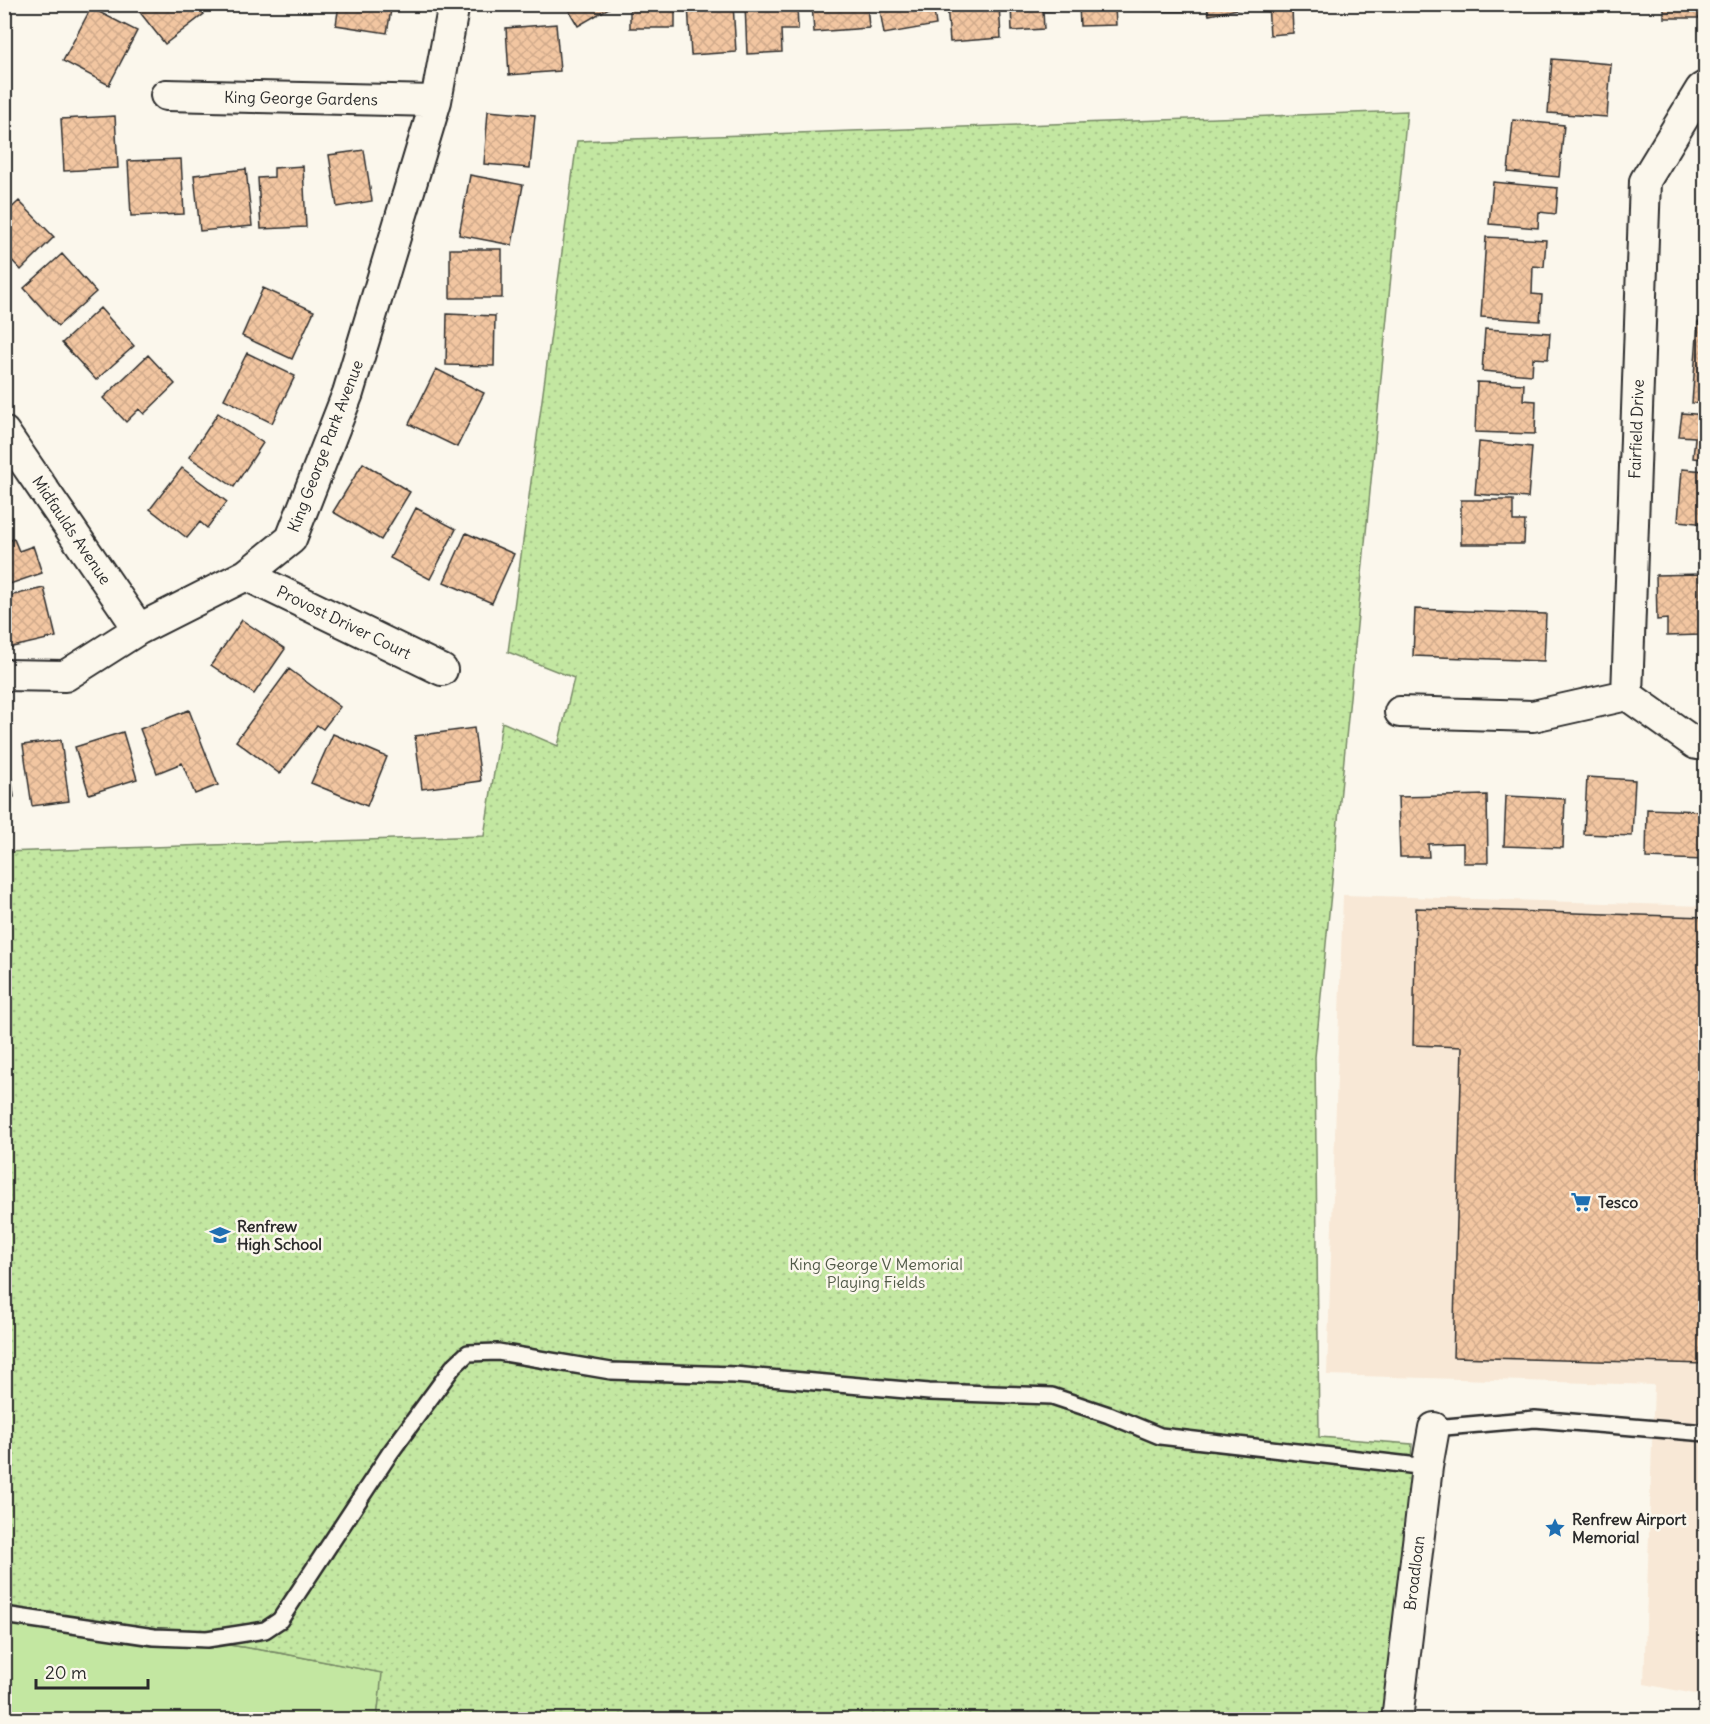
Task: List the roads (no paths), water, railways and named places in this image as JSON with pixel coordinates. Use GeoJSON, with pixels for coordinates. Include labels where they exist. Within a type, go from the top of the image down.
{"type":"FeatureCollection","features":[{"type":"Feature","properties":{"kind":"street","name":"King George Park Avenue"},"geometry":{"type":"LineString","coordinates":[[4,675],[65,676],[139,629],[246,575],[291,539],[348,393],[436,101],[454,4]]}},
{"type":"Feature","properties":{"kind":"street","name":"Fairfield Drive"},"geometry":{"type":"LineString","coordinates":[[1626,695],[1645,181],[1701,89],[1706,86]]}},
{"type":"Feature","properties":{"kind":"street","name":"King George Gardens"},"geometry":{"type":"LineString","coordinates":[[166,95],[436,101]]}},
{"type":"Feature","properties":{"kind":"street","name":"Midfaulds Avenue"},"geometry":{"type":"LineString","coordinates":[[4,432],[139,629]]}},
{"type":"Feature","properties":{"kind":"street","name":"Provost Driver Court"},"geometry":{"type":"LineString","coordinates":[[246,575],[442,670]]}},
{"type":"Feature","properties":{"kind":"street"},"geometry":{"type":"LineString","coordinates":[[1400,712],[1533,716],[1626,695],[1696,744],[1706,744]]}},
{"type":"Feature","properties":{"kind":"street","name":"Broadloan"},"geometry":{"type":"LineString","coordinates":[[1397,1719],[1427,1467],[1434,1428]]}},
{"type":"Feature","properties":{"kind":"lane"},"geometry":{"type":"LineString","coordinates":[[4,1615],[165,1637],[207,1639],[265,1630],[280,1620],[390,1453],[453,1367],[468,1353],[498,1352],[611,1371],[734,1375],[929,1392],[1052,1396],[1109,1415],[1160,1436],[1427,1467]]}},
{"type":"Feature","properties":{"kind":"lane"},"geometry":{"type":"LineString","coordinates":[[1434,1428],[1534,1419],[1706,1433]]}},
{"type":"Feature","properties":{"kind":"place","name":"Tesco"},"geometry":{"type":"Point","coordinates":[1581,1202]}},
{"type":"Feature","properties":{"kind":"place","name":"Renfrew High School"},"geometry":{"type":"Point","coordinates":[220,1235]}},
{"type":"Feature","properties":{"kind":"place","name":"Renfrew Airport Memorial"},"geometry":{"type":"Point","coordinates":[1555,1528]}},
{"type":"Feature","properties":{"kind":"park label","name":"King George V Memorial Playing Fields"},"geometry":{"type":"Point","coordinates":[876,1273]}}]}
